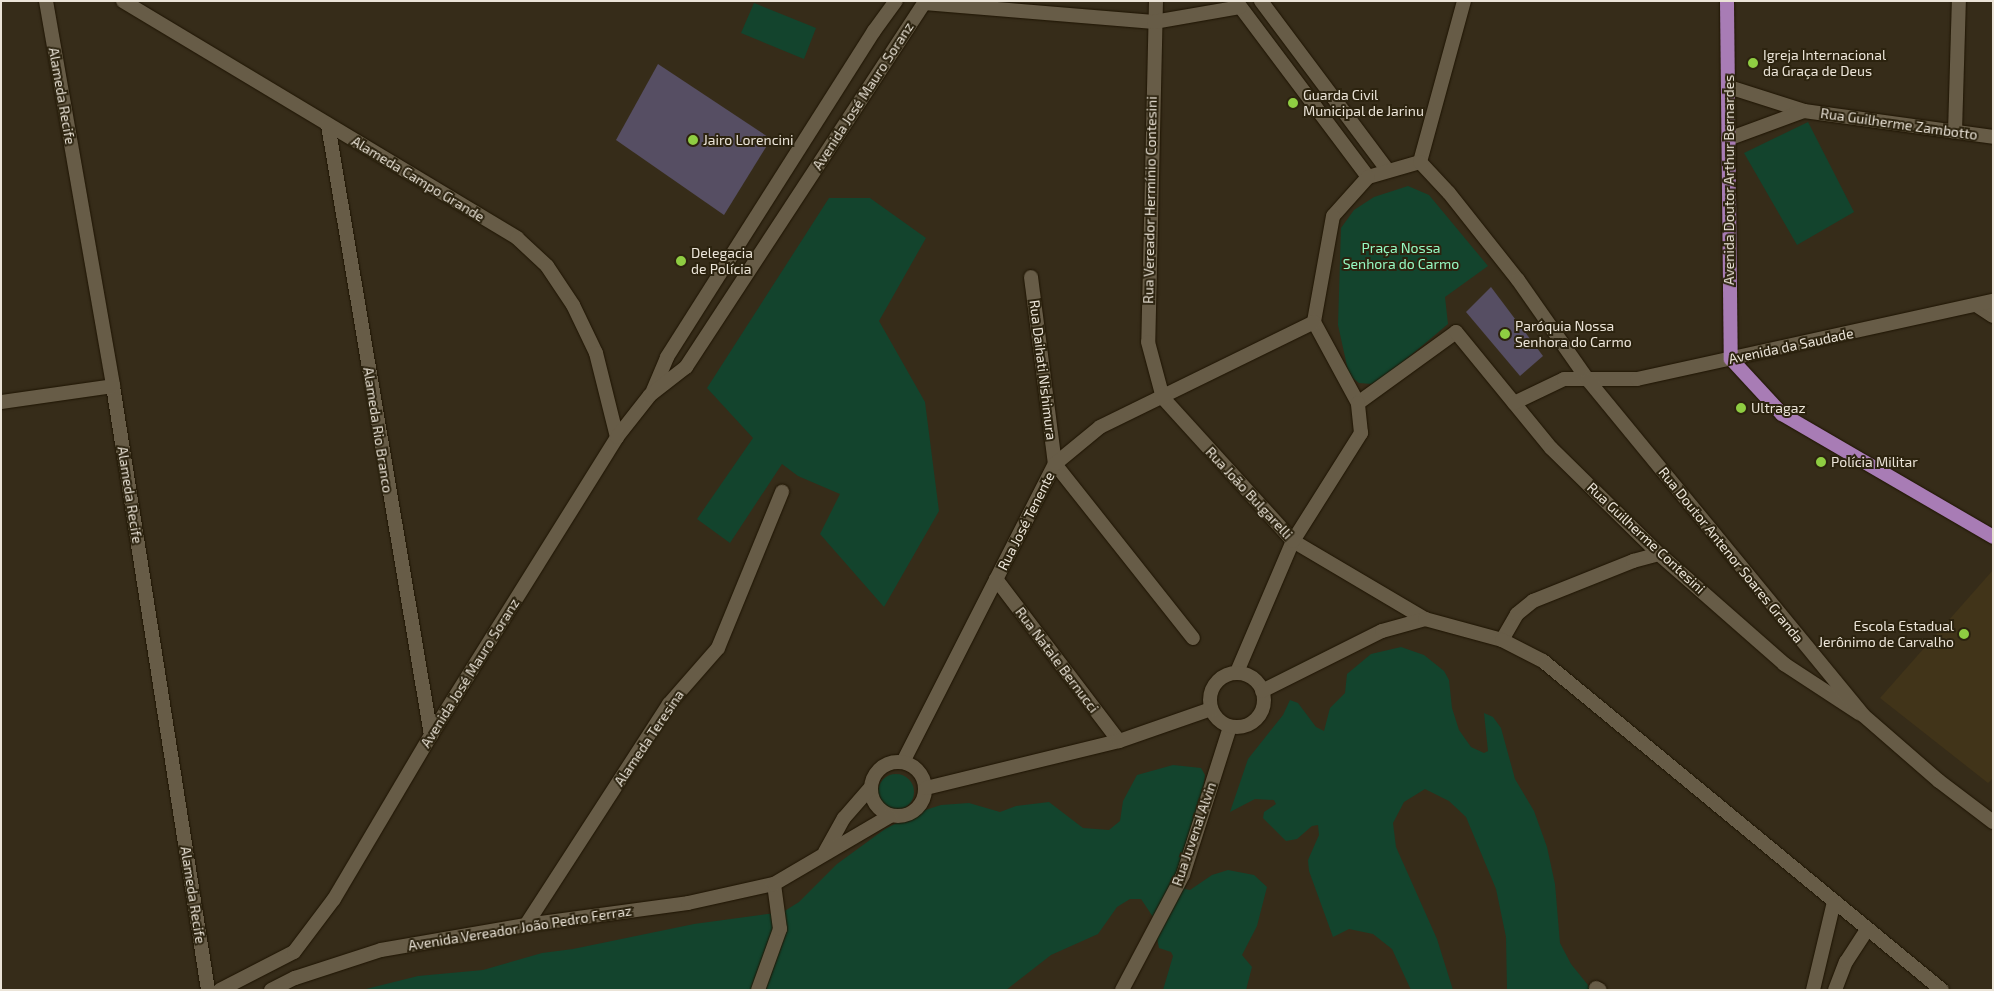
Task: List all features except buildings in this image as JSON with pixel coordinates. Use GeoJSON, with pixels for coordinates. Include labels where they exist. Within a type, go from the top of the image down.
{"type":"FeatureCollection","features":[{"type":"Feature","properties":{"kind":"main road","name":"Avenida Doutor Arthur Bernardes"},"geometry":{"type":"LineString","coordinates":[[1728,1],[1731,359]]}},
{"type":"Feature","properties":{"kind":"main road"},"geometry":{"type":"LineString","coordinates":[[1731,359],[1782,414],[1993,537]]}},
{"type":"Feature","properties":{"kind":"street","name":"Alameda Recife"},"geometry":{"type":"LineString","coordinates":[[46,1],[113,386],[208,990]]}},
{"type":"Feature","properties":{"kind":"street","name":"Alameda Campo Grande"},"geometry":{"type":"LineString","coordinates":[[123,1],[517,238],[547,266],[574,305],[596,353],[617,437]]}},
{"type":"Feature","properties":{"kind":"street","name":"Avenida José Mauro Soranz"},"geometry":{"type":"LineString","coordinates":[[650,395],[667,357],[874,30],[896,1]]}},
{"type":"Feature","properties":{"kind":"street","name":"Rua Vereador Hermínio Contesini"},"geometry":{"type":"LineString","coordinates":[[1156,1],[1154,22],[1148,342],[1163,398]]}},
{"type":"Feature","properties":{"kind":"street"},"geometry":{"type":"LineString","coordinates":[[1261,1],[1388,171]]}},
{"type":"Feature","properties":{"kind":"street"},"geometry":{"type":"LineString","coordinates":[[1236,672],[1293,541],[1361,433],[1358,402],[1314,322],[1333,216],[1368,177],[1420,162],[1464,1]]}},
{"type":"Feature","properties":{"kind":"street"},"geometry":{"type":"LineString","coordinates":[[1954,132],[1959,1]]}},
{"type":"Feature","properties":{"kind":"street","name":"Avenida José Mauro Soranz"},"geometry":{"type":"LineString","coordinates":[[220,990],[294,952],[334,899],[431,736],[617,437],[650,395],[686,367],[923,2],[1154,22],[1238,4]]}},
{"type":"Feature","properties":{"kind":"street"},"geometry":{"type":"LineString","coordinates":[[1238,4],[1298,80],[1368,177]]}},
{"type":"Feature","properties":{"kind":"street"},"geometry":{"type":"LineString","coordinates":[[1298,80],[1313,70]]}},
{"type":"Feature","properties":{"kind":"street","name":"Rua Guilherme Zambotto"},"geometry":{"type":"LineString","coordinates":[[1729,87],[1804,111],[1993,137]]}},
{"type":"Feature","properties":{"kind":"street","name":"Rua Guilherme Zambotto"},"geometry":{"type":"LineString","coordinates":[[1728,139],[1804,111]]}},
{"type":"Feature","properties":{"kind":"street","name":"Alameda Rio Branco"},"geometry":{"type":"LineString","coordinates":[[328,125],[431,736]]}},
{"type":"Feature","properties":{"kind":"street","name":"Rua Doutor Antenor Soares Granda"},"geometry":{"type":"LineString","coordinates":[[1420,162],[1449,193],[1518,280],[1588,380],[1862,715],[1938,781],[1993,822]]}},
{"type":"Feature","properties":{"kind":"street","name":"Rua Daihati Nishimura"},"geometry":{"type":"LineString","coordinates":[[1031,277],[1055,464]]}},
{"type":"Feature","properties":{"kind":"street","name":"Avenida da Saudade"},"geometry":{"type":"LineString","coordinates":[[1514,403],[1564,379],[1637,379],[1993,301]]}},
{"type":"Feature","properties":{"kind":"street"},"geometry":{"type":"LineString","coordinates":[[1976,305],[1993,316]]}},
{"type":"Feature","properties":{"kind":"street","name":"Rua José Tenente"},"geometry":{"type":"LineString","coordinates":[[903,762],[1055,464],[1100,427],[1163,398],[1314,322]]}},
{"type":"Feature","properties":{"kind":"street","name":"Rua Guilherme Contesini"},"geometry":{"type":"LineString","coordinates":[[1358,402],[1456,332],[1551,448],[1659,554],[1784,664],[1862,715]]}},
{"type":"Feature","properties":{"kind":"street"},"geometry":{"type":"LineString","coordinates":[[1,402],[113,386]]}},
{"type":"Feature","properties":{"kind":"street","name":"Rua João Bulgarelli"},"geometry":{"type":"LineString","coordinates":[[1163,398],[1293,541],[1426,619],[1502,640],[1543,661],[1942,990]]}},
{"type":"Feature","properties":{"kind":"street"},"geometry":{"type":"LineString","coordinates":[[1055,464],[1193,638]]}},
{"type":"Feature","properties":{"kind":"street","name":"Alameda Teresina"},"geometry":{"type":"LineString","coordinates":[[526,924],[669,704],[718,648],[782,492]]}},
{"type":"Feature","properties":{"kind":"street"},"geometry":{"type":"LineString","coordinates":[[1502,640],[1517,614],[1533,601],[1633,561],[1659,554]]}},
{"type":"Feature","properties":{"kind":"street","name":"Rua Natale Bernucci"},"geometry":{"type":"LineString","coordinates":[[996,579],[1119,741]]}},
{"type":"Feature","properties":{"kind":"street"},"geometry":{"type":"LineString","coordinates":[[1262,691],[1382,631],[1426,619]]}},
{"type":"Feature","properties":{"kind":"street"},"geometry":{"type":"LineString","coordinates":[[1236,672],[1253,677],[1262,691],[1264,702],[1257,719],[1249,725],[1230,727],[1215,717],[1211,709],[1209,700],[1214,684],[1228,674],[1236,672]]}},
{"type":"Feature","properties":{"kind":"street"},"geometry":{"type":"LineString","coordinates":[[926,788],[1119,741],[1211,709]]}},
{"type":"Feature","properties":{"kind":"street","name":"Rua Juvenal Alvin"},"geometry":{"type":"LineString","coordinates":[[1122,990],[1183,875],[1230,727]]}},
{"type":"Feature","properties":{"kind":"street"},"geometry":{"type":"LineString","coordinates":[[903,762],[919,771],[926,788],[925,797],[915,811],[899,817],[890,816],[875,805],[871,787],[873,778],[885,765],[903,762]]}},
{"type":"Feature","properties":{"kind":"street","name":"Avenida Vereador João Pedro Ferraz"},"geometry":{"type":"LineString","coordinates":[[825,852],[844,818],[871,787]]}},
{"type":"Feature","properties":{"kind":"street","name":"Avenida Vereador João Pedro Ferraz"},"geometry":{"type":"LineString","coordinates":[[271,990],[295,978],[381,950],[526,924],[688,903],[774,884],[825,852],[890,816]]}},
{"type":"Feature","properties":{"kind":"street"},"geometry":{"type":"LineString","coordinates":[[758,990],[780,929],[774,884]]}},
{"type":"Feature","properties":{"kind":"street"},"geometry":{"type":"LineString","coordinates":[[1813,990],[1834,902]]}},
{"type":"Feature","properties":{"kind":"street"},"geometry":{"type":"LineString","coordinates":[[1835,990],[1846,962],[1868,930]]}},
{"type":"Feature","properties":{"kind":"shaded area","name":"Escola Estadual Jerônimo de Carvalho"},"geometry":{"type":"Polygon","coordinates":[[[1993,570],[1993,778],[1988,783],[1880,698],[1993,570]]]}},
{"type":"Feature","properties":{"kind":"green space"},"geometry":{"type":"Polygon","coordinates":[[[754,3],[816,28],[804,59],[741,33],[754,3]]]}},
{"type":"Feature","properties":{"kind":"green space"},"geometry":{"type":"Polygon","coordinates":[[[1808,122],[1854,212],[1797,245],[1744,153],[1808,122]]]}},
{"type":"Feature","properties":{"kind":"green space","name":"Praça Nossa Senhora do Carmo"},"geometry":{"type":"Polygon","coordinates":[[[1408,186],[1429,195],[1488,266],[1445,297],[1448,324],[1385,377],[1372,384],[1359,383],[1349,375],[1338,325],[1341,228],[1354,210],[1374,197],[1408,186]]]}},
{"type":"Feature","properties":{"kind":"green space"},"geometry":{"type":"Polygon","coordinates":[[[829,198],[870,198],[926,238],[879,321],[925,402],[939,511],[884,607],[820,534],[840,494],[798,476],[782,464],[730,543],[697,519],[753,438],[707,388],[829,198]]]}},
{"type":"Feature","properties":{"kind":"green space"},"geometry":{"type":"Polygon","coordinates":[[[1401,647],[1424,655],[1444,671],[1449,680],[1452,708],[1459,730],[1471,747],[1484,753],[1488,751],[1484,713],[1493,717],[1501,728],[1515,779],[1534,811],[1547,847],[1555,884],[1560,943],[1571,964],[1592,990],[1507,990],[1506,937],[1496,889],[1466,817],[1449,801],[1425,789],[1404,802],[1393,823],[1396,847],[1437,939],[1453,990],[1411,990],[1392,949],[1373,934],[1349,929],[1333,937],[1309,871],[1308,860],[1319,835],[1318,825],[1312,826],[1297,839],[1286,841],[1263,818],[1264,812],[1276,804],[1274,800],[1255,799],[1230,812],[1248,759],[1283,715],[1290,700],[1298,703],[1316,727],[1324,731],[1330,708],[1345,693],[1347,674],[1371,654],[1401,647]]]}},
{"type":"Feature","properties":{"kind":"green space"},"geometry":{"type":"Polygon","coordinates":[[[1173,765],[1201,768],[1205,775],[1201,810],[1183,875],[1185,889],[1190,890],[1212,875],[1228,870],[1254,875],[1267,887],[1257,926],[1242,955],[1252,967],[1246,990],[1163,990],[1173,956],[1171,952],[1159,948],[1153,917],[1141,899],[1130,899],[1117,907],[1098,934],[1051,955],[1006,990],[362,990],[418,976],[483,970],[542,953],[573,949],[694,924],[783,912],[799,902],[837,864],[885,829],[916,813],[941,805],[969,803],[1000,812],[1016,806],[1049,802],[1083,828],[1109,830],[1120,821],[1123,801],[1137,775],[1173,765]]]}},
{"type":"Feature","properties":{"kind":"green space"},"geometry":{"type":"Polygon","coordinates":[[[896,774],[903,775],[909,779],[913,785],[913,799],[909,805],[903,809],[896,810],[889,809],[883,805],[879,799],[878,792],[879,785],[883,779],[889,775],[896,774]]]}},
{"type":"Feature","properties":{"kind":"place","name":"Igreja Internacional da Graça de Deus"},"geometry":{"type":"Point","coordinates":[1753,63]}},
{"type":"Feature","properties":{"kind":"place","name":"Guarda Civil Municipal de Jarinu"},"geometry":{"type":"Point","coordinates":[1293,103]}},
{"type":"Feature","properties":{"kind":"place","name":"Jairo Lorencini"},"geometry":{"type":"Point","coordinates":[693,140]}},
{"type":"Feature","properties":{"kind":"place","name":"Delegacia de Polícia"},"geometry":{"type":"Point","coordinates":[681,261]}},
{"type":"Feature","properties":{"kind":"place","name":"Paróquia Nossa Senhora do Carmo"},"geometry":{"type":"Point","coordinates":[1505,334]}},
{"type":"Feature","properties":{"kind":"place","name":"Ultragaz"},"geometry":{"type":"Point","coordinates":[1741,408]}},
{"type":"Feature","properties":{"kind":"place","name":"Polícia Militar"},"geometry":{"type":"Point","coordinates":[1821,462]}},
{"type":"Feature","properties":{"kind":"place","name":"Escola Estadual Jerônimo de Carvalho"},"geometry":{"type":"Point","coordinates":[1964,634]}}]}
